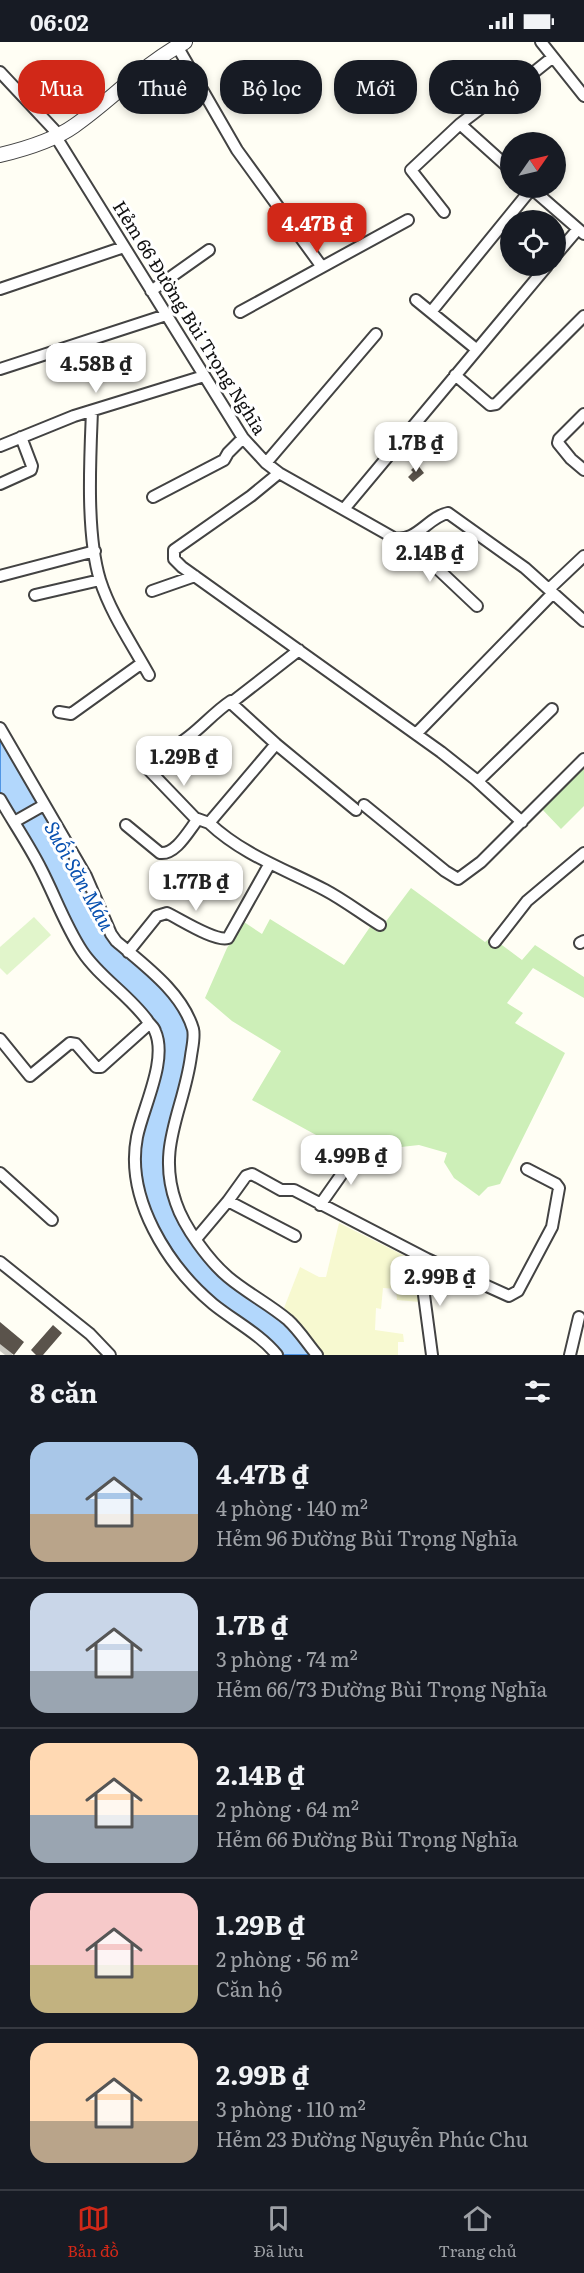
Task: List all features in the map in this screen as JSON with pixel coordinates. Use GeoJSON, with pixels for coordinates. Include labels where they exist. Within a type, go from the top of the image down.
{"type":"FeatureCollection","features":[{"type":"Feature","properties":{"kind":"street"},"geometry":{"type":"LineString","coordinates":[[541,42],[584,96]]}},
{"type":"Feature","properties":{"kind":"street"},"geometry":{"type":"LineString","coordinates":[[0,154],[57,136],[74,126],[152,62],[181,44],[237,150],[322,267]]}},
{"type":"Feature","properties":{"kind":"street"},"geometry":{"type":"LineString","coordinates":[[444,212],[412,169],[460,124],[489,102],[503,97],[553,57]]}},
{"type":"Feature","properties":{"kind":"street","name":"Hẻm 66 Đường Bùi Trọng Nghĩa"},"geometry":{"type":"LineString","coordinates":[[0,72],[57,136],[243,438],[266,463],[279,473],[394,538],[405,538]]}},
{"type":"Feature","properties":{"kind":"street"},"geometry":{"type":"LineString","coordinates":[[460,124],[500,160]]}},
{"type":"Feature","properties":{"kind":"street"},"geometry":{"type":"LineString","coordinates":[[431,312],[524,198]]}},
{"type":"Feature","properties":{"kind":"street"},"geometry":{"type":"LineString","coordinates":[[543,198],[581,232],[566,246]]}},
{"type":"Feature","properties":{"kind":"street"},"geometry":{"type":"LineString","coordinates":[[240,312],[408,220]]}},
{"type":"Feature","properties":{"kind":"street"},"geometry":{"type":"LineString","coordinates":[[0,289],[124,246]]}},
{"type":"Feature","properties":{"kind":"street"},"geometry":{"type":"LineString","coordinates":[[152,291],[210,249]]}},
{"type":"Feature","properties":{"kind":"street"},"geometry":{"type":"LineString","coordinates":[[344,510],[538,276]]}},
{"type":"Feature","properties":{"kind":"street"},"geometry":{"type":"LineString","coordinates":[[416,300],[476,349]]}},
{"type":"Feature","properties":{"kind":"street"},"geometry":{"type":"LineString","coordinates":[[0,369],[166,315]]}},
{"type":"Feature","properties":{"kind":"street"},"geometry":{"type":"LineString","coordinates":[[455,375],[490,405],[496,404],[584,316]]}},
{"type":"Feature","properties":{"kind":"street"},"geometry":{"type":"LineString","coordinates":[[266,463],[376,333]]}},
{"type":"Feature","properties":{"kind":"street"},"geometry":{"type":"LineString","coordinates":[[0,446],[92,411],[204,376]]}},
{"type":"Feature","properties":{"kind":"street"},"geometry":{"type":"LineString","coordinates":[[92,411],[90,462],[95,551],[100,580],[148,675]]}},
{"type":"Feature","properties":{"kind":"street"},"geometry":{"type":"LineString","coordinates":[[584,414],[559,439],[558,443],[584,470]]}},
{"type":"Feature","properties":{"kind":"street"},"geometry":{"type":"LineString","coordinates":[[0,484],[31,470],[32,466],[21,437]]}},
{"type":"Feature","properties":{"kind":"street"},"geometry":{"type":"LineString","coordinates":[[153,497],[224,460],[243,438]]}},
{"type":"Feature","properties":{"kind":"street"},"geometry":{"type":"LineString","coordinates":[[279,473],[251,496],[174,550],[174,559],[416,734],[478,782],[522,822]]}},
{"type":"Feature","properties":{"kind":"street"},"geometry":{"type":"LineString","coordinates":[[405,538],[411,537],[441,515],[448,513],[525,568],[584,621]]}},
{"type":"Feature","properties":{"kind":"street"},"geometry":{"type":"LineString","coordinates":[[405,538],[477,606]]}},
{"type":"Feature","properties":{"kind":"street"},"geometry":{"type":"LineString","coordinates":[[0,576],[95,551]]}},
{"type":"Feature","properties":{"kind":"street"},"geometry":{"type":"LineString","coordinates":[[416,734],[584,556]]}},
{"type":"Feature","properties":{"kind":"street"},"geometry":{"type":"LineString","coordinates":[[152,591],[195,576]]}},
{"type":"Feature","properties":{"kind":"street"},"geometry":{"type":"LineString","coordinates":[[35,595],[100,580]]}},
{"type":"Feature","properties":{"kind":"street"},"geometry":{"type":"LineString","coordinates":[[299,650],[218,710],[185,740],[154,756],[146,764],[147,768],[198,819],[209,823],[228,840],[269,865],[326,891],[380,925]]}},
{"type":"Feature","properties":{"kind":"street"},"geometry":{"type":"LineString","coordinates":[[59,712],[70,714],[142,663]]}},
{"type":"Feature","properties":{"kind":"street"},"geometry":{"type":"LineString","coordinates":[[231,702],[276,744],[445,872],[458,879],[481,862],[584,759]]}},
{"type":"Feature","properties":{"kind":"street"},"geometry":{"type":"LineString","coordinates":[[478,782],[552,709]]}},
{"type":"Feature","properties":{"kind":"street"},"geometry":{"type":"LineString","coordinates":[[0,728],[86,876],[111,934],[159,980],[183,1008],[194,1031],[190,1067],[168,1154],[168,1179],[177,1206],[196,1239],[217,1267],[285,1318],[297,1329],[317,1355]]}},
{"type":"Feature","properties":{"kind":"street"},"geometry":{"type":"LineString","coordinates":[[209,823],[276,744]]}},
{"type":"Feature","properties":{"kind":"street"},"geometry":{"type":"LineString","coordinates":[[0,799],[42,870],[83,953],[135,1003],[155,1031],[159,1056],[137,1138],[135,1157],[138,1187],[149,1220],[187,1279],[213,1304],[263,1341],[277,1355]]}},
{"type":"Feature","properties":{"kind":"street"},"geometry":{"type":"LineString","coordinates":[[14,822],[44,805]]}},
{"type":"Feature","properties":{"kind":"street"},"geometry":{"type":"LineString","coordinates":[[126,825],[160,853],[167,854],[173,850],[198,819]]}},
{"type":"Feature","properties":{"kind":"street"},"geometry":{"type":"LineString","coordinates":[[495,942],[527,901],[584,853]]}},
{"type":"Feature","properties":{"kind":"street"},"geometry":{"type":"LineString","coordinates":[[128,952],[162,913],[167,913],[223,940],[228,938],[269,865]]}},
{"type":"Feature","properties":{"kind":"street"},"geometry":{"type":"LineString","coordinates":[[0,1039],[30,1076],[70,1043],[76,1044],[96,1066],[101,1067],[150,1024]]}},
{"type":"Feature","properties":{"kind":"street"},"geometry":{"type":"LineString","coordinates":[[320,1205],[358,1151]]}},
{"type":"Feature","properties":{"kind":"street"},"geometry":{"type":"LineString","coordinates":[[196,1239],[246,1176],[252,1174],[281,1191],[294,1191],[427,1259],[509,1296],[518,1291],[552,1227],[559,1188],[527,1169]]}},
{"type":"Feature","properties":{"kind":"street"},"geometry":{"type":"LineString","coordinates":[[0,1173],[52,1220]]}},
{"type":"Feature","properties":{"kind":"street"},"geometry":{"type":"LineString","coordinates":[[228,1201],[295,1236]]}},
{"type":"Feature","properties":{"kind":"street"},"geometry":{"type":"LineString","coordinates":[[427,1259],[424,1295],[432,1355]]}},
{"type":"Feature","properties":{"kind":"street"},"geometry":{"type":"LineString","coordinates":[[0,1262],[90,1334],[110,1355]]}},
{"type":"Feature","properties":{"kind":"street"},"geometry":{"type":"LineString","coordinates":[[570,1355],[579,1317]]}},
{"type":"Feature","properties":{"kind":"green space"},"geometry":{"type":"Polygon","coordinates":[[[584,766],[584,806],[561,829],[540,807],[584,766]]]}},
{"type":"Feature","properties":{"kind":"green space"},"geometry":{"type":"Polygon","coordinates":[[[411,888],[485,942],[491,937],[522,960],[535,945],[584,977],[584,998],[533,968],[507,1003],[523,1013],[515,1023],[565,1053],[500,1184],[488,1187],[479,1196],[454,1178],[444,1162],[447,1153],[419,1145],[392,1148],[360,1140],[356,1136],[338,1147],[252,1100],[281,1051],[232,1021],[205,998],[227,948],[244,922],[262,934],[270,919],[344,965],[370,927],[378,932],[411,888]]]}},
{"type":"Feature","properties":{"kind":"green space"},"geometry":{"type":"Polygon","coordinates":[[[34,917],[51,935],[7,975],[0,968],[0,947],[34,917]]]}},
{"type":"Feature","properties":{"kind":"green space"},"geometry":{"type":"Polygon","coordinates":[[[339,1223],[421,1264],[420,1302],[397,1300],[396,1289],[383,1288],[381,1309],[376,1308],[375,1330],[403,1334],[404,1342],[398,1342],[398,1355],[323,1355],[299,1323],[284,1308],[300,1267],[319,1277],[326,1277],[339,1223]]]}},
{"type":"Feature","properties":{"kind":"water","name":"Suối Săn Máu"},"geometry":{"type":"Polygon","coordinates":[[[0,736],[81,875],[108,934],[156,981],[180,1009],[190,1032],[186,1066],[164,1154],[165,1178],[173,1207],[193,1241],[283,1320],[312,1355],[281,1355],[215,1302],[190,1277],[152,1218],[142,1186],[139,1158],[159,1031],[85,951],[27,837],[0,792],[0,736]]]}},
{"type":"Feature","properties":{"kind":"building"},"geometry":{"type":"Polygon","coordinates":[[[417,464],[424,473],[413,482],[408,477],[417,464]]]}},
{"type":"Feature","properties":{"kind":"building"},"geometry":{"type":"Polygon","coordinates":[[[0,1322],[24,1342],[14,1355],[0,1344],[0,1322]]]}},
{"type":"Feature","properties":{"kind":"building"},"geometry":{"type":"Polygon","coordinates":[[[53,1325],[62,1333],[43,1355],[36,1355],[31,1350],[53,1325]]]}}]}
